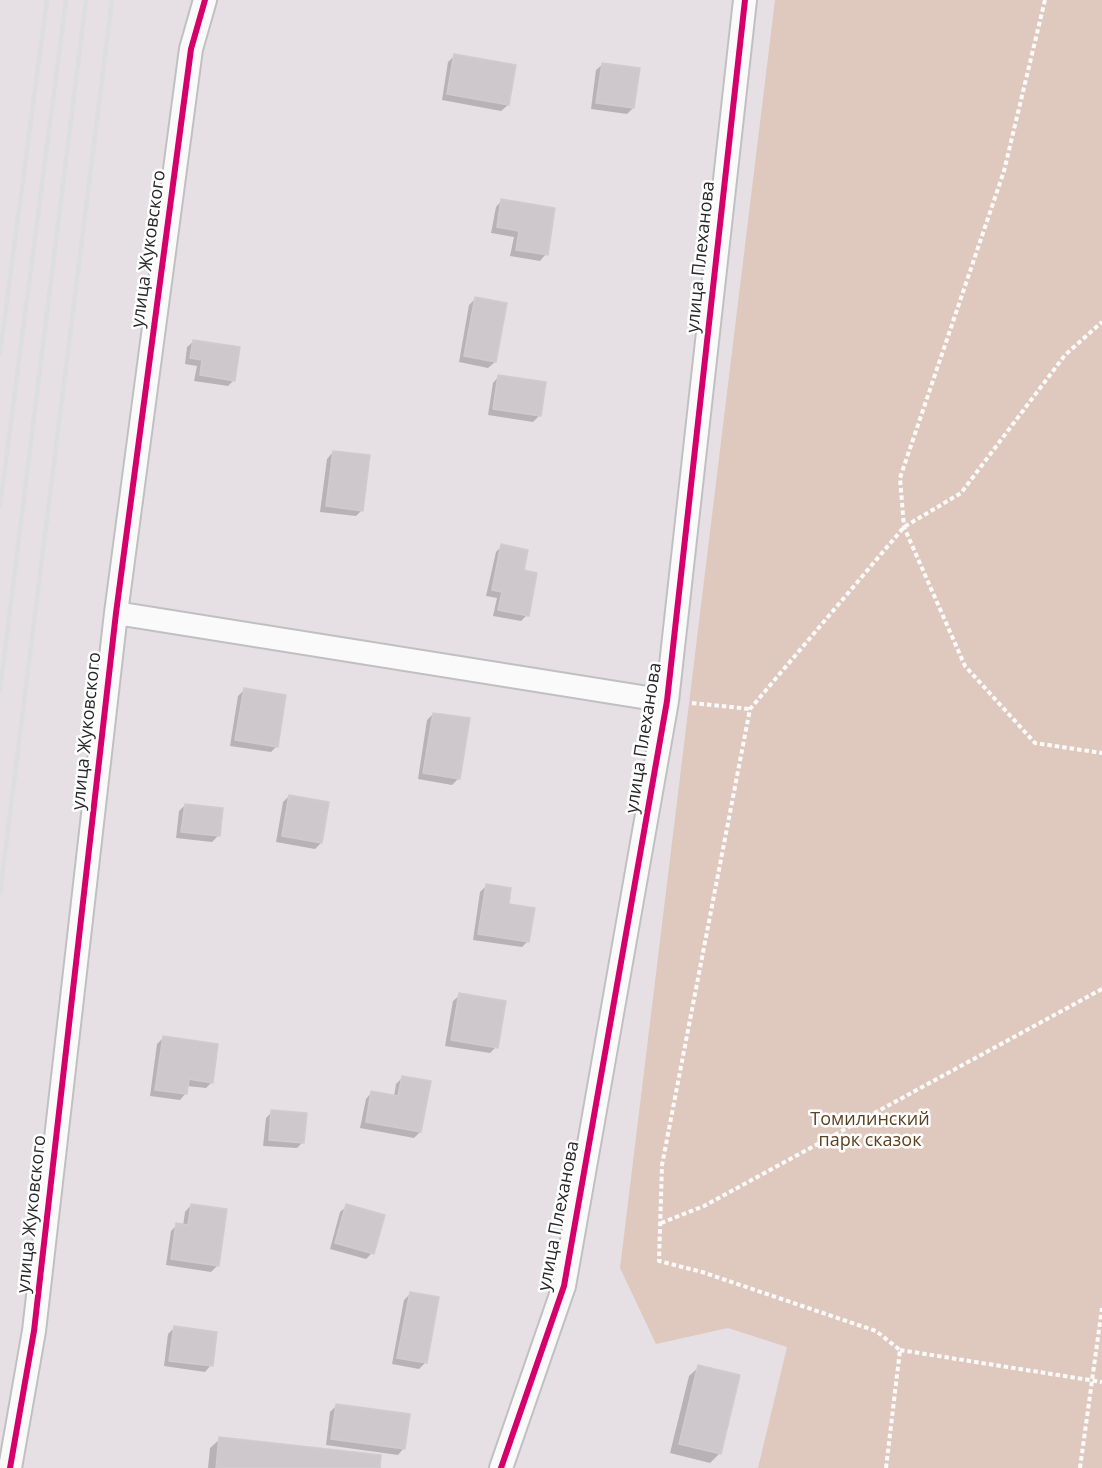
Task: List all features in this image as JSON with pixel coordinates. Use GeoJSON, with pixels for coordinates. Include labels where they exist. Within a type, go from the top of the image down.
{"type":"FeatureCollection","features":[{"type":"Feature","properties":{"kind":"street","name":"улица Жуковского"},"geometry":{"type":"LineString","coordinates":[[10,1468],[34,1331],[116,613],[191,49],[205,0]]}},
{"type":"Feature","properties":{"kind":"street","name":"улица Плеханова"},"geometry":{"type":"LineString","coordinates":[[501,1468],[564,1286],[667,701],[745,0]]}},
{"type":"Feature","properties":{"kind":"street"},"geometry":{"type":"LineString","coordinates":[[116,613],[667,701]]}},
{"type":"Feature","properties":{"kind":"path"},"geometry":{"type":"LineString","coordinates":[[1045,0],[1004,171],[900,478],[904,527],[965,666],[1035,743],[1102,753]]}},
{"type":"Feature","properties":{"kind":"path"},"geometry":{"type":"LineString","coordinates":[[1102,322],[1065,355],[961,493],[904,527],[750,709],[662,1165],[658,1261],[702,1272],[876,1331],[900,1350],[1102,1382]]}},
{"type":"Feature","properties":{"kind":"path"},"geometry":{"type":"LineString","coordinates":[[667,701],[750,709]]}},
{"type":"Feature","properties":{"kind":"path"},"geometry":{"type":"LineString","coordinates":[[661,1223],[704,1206],[1102,989]]}},
{"type":"Feature","properties":{"kind":"path"},"geometry":{"type":"LineString","coordinates":[[1080,1468],[1102,1308]]}},
{"type":"Feature","properties":{"kind":"path"},"geometry":{"type":"LineString","coordinates":[[886,1468],[900,1350]]}},
{"type":"Feature","properties":{"kind":"green space","name":"Томилинский парк сказок"},"geometry":{"type":"Polygon","coordinates":[[[775,0],[1102,0],[1102,1468],[758,1468],[787,1347],[728,1328],[656,1344],[620,1268],[775,0]]]}},
{"type":"Feature","properties":{"kind":"building"},"geometry":{"type":"Polygon","coordinates":[[[454,54],[516,65],[509,105],[447,94],[454,54]]]}},
{"type":"Feature","properties":{"kind":"building"},"geometry":{"type":"Polygon","coordinates":[[[602,63],[640,68],[634,108],[596,103],[602,63]]]}},
{"type":"Feature","properties":{"kind":"building"},"geometry":{"type":"Polygon","coordinates":[[[501,199],[555,208],[548,255],[516,250],[519,231],[497,227],[501,199]]]}},
{"type":"Feature","properties":{"kind":"building"},"geometry":{"type":"Polygon","coordinates":[[[475,297],[507,303],[496,362],[464,356],[475,297]]]}},
{"type":"Feature","properties":{"kind":"building"},"geometry":{"type":"Polygon","coordinates":[[[193,340],[240,347],[235,381],[200,375],[202,360],[190,358],[193,340]]]}},
{"type":"Feature","properties":{"kind":"building"},"geometry":{"type":"Polygon","coordinates":[[[498,375],[546,382],[541,416],[493,409],[498,375]]]}},
{"type":"Feature","properties":{"kind":"building"},"geometry":{"type":"Polygon","coordinates":[[[333,451],[370,455],[363,511],[326,506],[333,451]]]}},
{"type":"Feature","properties":{"kind":"building"},"geometry":{"type":"Polygon","coordinates":[[[501,544],[528,550],[524,570],[537,573],[529,616],[498,610],[502,592],[492,590],[501,544]]]}},
{"type":"Feature","properties":{"kind":"building"},"geometry":{"type":"Polygon","coordinates":[[[244,688],[286,695],[278,747],[235,740],[244,688]]]}},
{"type":"Feature","properties":{"kind":"building"},"geometry":{"type":"Polygon","coordinates":[[[433,713],[470,718],[460,779],[423,773],[433,713]]]}},
{"type":"Feature","properties":{"kind":"building"},"geometry":{"type":"Polygon","coordinates":[[[289,795],[329,802],[322,843],[282,836],[289,795]]]}},
{"type":"Feature","properties":{"kind":"building"},"geometry":{"type":"Polygon","coordinates":[[[185,804],[223,808],[220,836],[181,832],[185,804]]]}},
{"type":"Feature","properties":{"kind":"building"},"geometry":{"type":"Polygon","coordinates":[[[486,884],[511,888],[509,904],[535,908],[529,942],[478,934],[486,884]]]}},
{"type":"Feature","properties":{"kind":"building"},"geometry":{"type":"Polygon","coordinates":[[[459,993],[506,1001],[498,1048],[451,1040],[459,993]]]}},
{"type":"Feature","properties":{"kind":"building"},"geometry":{"type":"Polygon","coordinates":[[[163,1036],[218,1044],[213,1083],[189,1079],[187,1094],[155,1090],[163,1036]]]}},
{"type":"Feature","properties":{"kind":"building"},"geometry":{"type":"Polygon","coordinates":[[[402,1076],[431,1081],[421,1132],[366,1122],[371,1091],[398,1096],[402,1076]]]}},
{"type":"Feature","properties":{"kind":"building"},"geometry":{"type":"Polygon","coordinates":[[[271,1110],[307,1113],[304,1143],[269,1140],[271,1110]]]}},
{"type":"Feature","properties":{"kind":"building"},"geometry":{"type":"Polygon","coordinates":[[[191,1204],[227,1209],[219,1266],[171,1259],[176,1223],[188,1225],[191,1204]]]}},
{"type":"Feature","properties":{"kind":"building"},"geometry":{"type":"Polygon","coordinates":[[[346,1204],[385,1215],[374,1254],[335,1243],[346,1204]]]}},
{"type":"Feature","properties":{"kind":"building"},"geometry":{"type":"Polygon","coordinates":[[[410,1292],[439,1297],[427,1363],[397,1358],[410,1292]]]}},
{"type":"Feature","properties":{"kind":"building"},"geometry":{"type":"Polygon","coordinates":[[[174,1326],[217,1332],[213,1366],[169,1361],[174,1326]]]}},
{"type":"Feature","properties":{"kind":"building"},"geometry":{"type":"Polygon","coordinates":[[[698,1365],[740,1375],[721,1454],[679,1444],[698,1365]]]}},
{"type":"Feature","properties":{"kind":"building"},"geometry":{"type":"Polygon","coordinates":[[[336,1404],[410,1414],[405,1449],[331,1439],[336,1404]]]}},
{"type":"Feature","properties":{"kind":"building"},"geometry":{"type":"Polygon","coordinates":[[[219,1437],[381,1455],[380,1468],[216,1468],[219,1437]]]}},
{"type":"Feature","properties":{"kind":"railway"},"geometry":{"type":"LineString","coordinates":[[0,353],[47,0]]}},
{"type":"Feature","properties":{"kind":"railway"},"geometry":{"type":"LineString","coordinates":[[0,506],[66,0]]}},
{"type":"Feature","properties":{"kind":"railway"},"geometry":{"type":"LineString","coordinates":[[0,691],[86,0]]}},
{"type":"Feature","properties":{"kind":"railway"},"geometry":{"type":"LineString","coordinates":[[0,893],[112,0]]}},
{"type":"Feature","properties":{"kind":"cycle path"},"geometry":{"type":"LineString","coordinates":[[10,1468],[34,1331],[116,613],[191,49],[205,0]]}},
{"type":"Feature","properties":{"kind":"cycle path"},"geometry":{"type":"LineString","coordinates":[[501,1468],[564,1286],[667,701],[745,0]]}}]}
